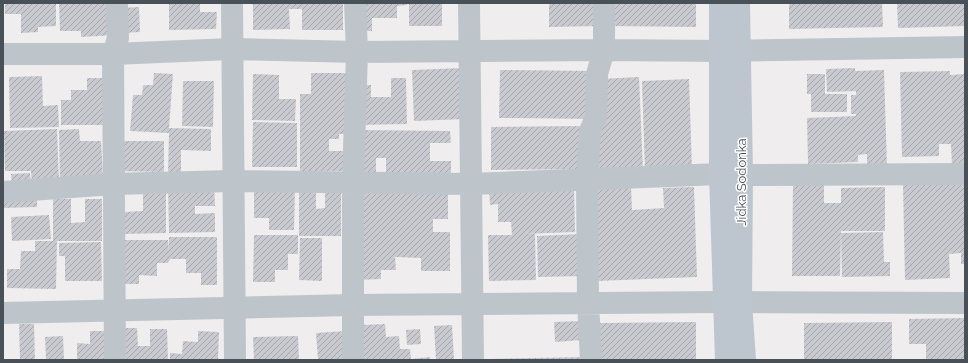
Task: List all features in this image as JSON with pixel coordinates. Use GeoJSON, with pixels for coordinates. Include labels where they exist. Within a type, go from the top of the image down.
{"type":"FeatureCollection","features":[{"type":"Feature","properties":{"kind":"main road","name":"Jidka Sodonka"},"geometry":{"type":"LineString","coordinates":[[720,3],[730,51],[742,175],[726,360]]}},
{"type":"Feature","properties":{"kind":"main road","name":"Jidka Sodonka"},"geometry":{"type":"LineString","coordinates":[[739,3],[730,51],[720,174],[732,302],[745,360]]}},
{"type":"Feature","properties":{"kind":"street"},"geometry":{"type":"LineString","coordinates":[[115,360],[113,54],[118,38],[117,3]]}},
{"type":"Feature","properties":{"kind":"street"},"geometry":{"type":"LineString","coordinates":[[232,3],[232,181],[235,360]]}},
{"type":"Feature","properties":{"kind":"street"},"geometry":{"type":"LineString","coordinates":[[353,360],[352,183],[357,52],[354,3]]}},
{"type":"Feature","properties":{"kind":"street"},"geometry":{"type":"LineString","coordinates":[[469,3],[473,360]]}},
{"type":"Feature","properties":{"kind":"street"},"geometry":{"type":"LineString","coordinates":[[591,360],[588,303],[587,179],[590,132],[596,117],[597,74],[604,50],[604,3]]}},
{"type":"Feature","properties":{"kind":"street"},"geometry":{"type":"LineString","coordinates":[[3,54],[113,54],[231,49],[357,52],[604,50],[730,51],[965,47]]}},
{"type":"Feature","properties":{"kind":"street"},"geometry":{"type":"LineString","coordinates":[[3,192],[113,184],[232,181],[470,184],[720,174]]}},
{"type":"Feature","properties":{"kind":"street"},"geometry":{"type":"LineString","coordinates":[[742,175],[965,174]]}},
{"type":"Feature","properties":{"kind":"street"},"geometry":{"type":"LineString","coordinates":[[3,313],[352,305],[732,302],[965,303]]}},
{"type":"Feature","properties":{"kind":"building"},"geometry":{"type":"Polygon","coordinates":[[[5,3],[56,3],[56,26],[38,27],[38,32],[21,33],[21,14],[5,14],[5,3]]]}},
{"type":"Feature","properties":{"kind":"building"},"geometry":{"type":"Polygon","coordinates":[[[59,3],[115,3],[116,35],[81,37],[81,31],[60,31],[59,3]]]}},
{"type":"Feature","properties":{"kind":"building"},"geometry":{"type":"Polygon","coordinates":[[[169,3],[200,3],[200,12],[217,12],[216,29],[169,30],[169,3]]]}},
{"type":"Feature","properties":{"kind":"building"},"geometry":{"type":"Polygon","coordinates":[[[253,3],[343,3],[343,30],[302,30],[302,9],[289,9],[290,29],[253,30],[253,3]]]}},
{"type":"Feature","properties":{"kind":"building"},"geometry":{"type":"Polygon","coordinates":[[[363,3],[407,3],[407,5],[397,6],[397,18],[372,18],[372,31],[362,31],[363,3]]]}},
{"type":"Feature","properties":{"kind":"building"},"geometry":{"type":"Polygon","coordinates":[[[409,3],[442,3],[442,26],[409,26],[409,3]]]}},
{"type":"Feature","properties":{"kind":"building"},"geometry":{"type":"Polygon","coordinates":[[[549,3],[601,3],[601,26],[549,27],[549,3]]]}},
{"type":"Feature","properties":{"kind":"building"},"geometry":{"type":"Polygon","coordinates":[[[607,3],[696,3],[696,27],[606,26],[607,3]]]}},
{"type":"Feature","properties":{"kind":"building"},"geometry":{"type":"Polygon","coordinates":[[[789,3],[882,3],[883,27],[789,29],[789,3]]]}},
{"type":"Feature","properties":{"kind":"building"},"geometry":{"type":"Polygon","coordinates":[[[897,3],[965,3],[965,26],[898,28],[897,3]]]}},
{"type":"Feature","properties":{"kind":"building"},"geometry":{"type":"Polygon","coordinates":[[[139,7],[140,32],[123,33],[121,8],[139,7]]]}},
{"type":"Feature","properties":{"kind":"building"},"geometry":{"type":"Polygon","coordinates":[[[462,68],[464,119],[414,121],[412,70],[462,68]]]}},
{"type":"Feature","properties":{"kind":"building"},"geometry":{"type":"Polygon","coordinates":[[[855,68],[855,71],[884,70],[887,167],[867,168],[867,154],[858,155],[858,162],[808,164],[807,118],[856,116],[856,114],[851,114],[851,95],[856,95],[856,91],[827,92],[826,69],[855,68]]]}},
{"type":"Feature","properties":{"kind":"building"},"geometry":{"type":"Polygon","coordinates":[[[500,70],[595,71],[594,119],[499,118],[500,70]]]}},
{"type":"Feature","properties":{"kind":"building"},"geometry":{"type":"Polygon","coordinates":[[[950,71],[950,75],[965,74],[965,167],[952,167],[951,144],[939,144],[939,156],[902,157],[900,72],[950,71]]]}},
{"type":"Feature","properties":{"kind":"building"},"geometry":{"type":"Polygon","coordinates":[[[154,73],[173,74],[169,128],[211,129],[211,151],[181,150],[181,174],[168,173],[169,133],[130,131],[133,95],[142,95],[143,85],[153,85],[154,73]]]}},
{"type":"Feature","properties":{"kind":"building"},"geometry":{"type":"Polygon","coordinates":[[[311,73],[351,73],[350,134],[339,134],[339,139],[329,139],[329,151],[347,151],[347,171],[300,171],[300,94],[311,94],[311,73]]]}},
{"type":"Feature","properties":{"kind":"building"},"geometry":{"type":"Polygon","coordinates":[[[253,74],[279,75],[279,99],[296,99],[295,121],[252,120],[253,74]]]}},
{"type":"Feature","properties":{"kind":"building"},"geometry":{"type":"Polygon","coordinates":[[[807,74],[825,74],[825,94],[847,94],[847,112],[811,112],[811,94],[807,94],[807,74]]]}},
{"type":"Feature","properties":{"kind":"building"},"geometry":{"type":"Polygon","coordinates":[[[42,76],[43,106],[58,105],[59,127],[10,128],[9,77],[42,76]]]}},
{"type":"Feature","properties":{"kind":"building"},"geometry":{"type":"Polygon","coordinates":[[[639,77],[643,170],[598,172],[599,79],[639,77]]]}},
{"type":"Feature","properties":{"kind":"building"},"geometry":{"type":"Polygon","coordinates":[[[87,78],[108,78],[107,125],[61,125],[61,100],[71,100],[71,90],[87,90],[87,78]]]}},
{"type":"Feature","properties":{"kind":"building"},"geometry":{"type":"Polygon","coordinates":[[[391,78],[406,78],[407,124],[360,125],[360,85],[371,85],[371,97],[391,97],[391,78]]]}},
{"type":"Feature","properties":{"kind":"building"},"geometry":{"type":"Polygon","coordinates":[[[689,79],[692,169],[645,171],[642,81],[689,79]]]}},
{"type":"Feature","properties":{"kind":"building"},"geometry":{"type":"Polygon","coordinates":[[[183,81],[214,81],[213,127],[182,126],[183,81]]]}},
{"type":"Feature","properties":{"kind":"building"},"geometry":{"type":"Polygon","coordinates":[[[253,122],[297,123],[297,167],[252,167],[253,122]]]}},
{"type":"Feature","properties":{"kind":"building"},"geometry":{"type":"Polygon","coordinates":[[[584,126],[585,169],[491,170],[491,127],[584,126]]]}},
{"type":"Feature","properties":{"kind":"building"},"geometry":{"type":"Polygon","coordinates":[[[57,129],[59,184],[32,185],[31,171],[5,171],[4,131],[57,129]]]}},
{"type":"Feature","properties":{"kind":"building"},"geometry":{"type":"Polygon","coordinates":[[[79,129],[80,141],[101,141],[103,179],[60,181],[59,130],[79,129]]]}},
{"type":"Feature","properties":{"kind":"building"},"geometry":{"type":"Polygon","coordinates":[[[358,130],[450,131],[451,143],[430,143],[430,161],[451,161],[451,173],[386,174],[386,158],[376,158],[376,174],[358,174],[358,130]]]}},
{"type":"Feature","properties":{"kind":"building"},"geometry":{"type":"Polygon","coordinates":[[[119,141],[164,141],[164,172],[118,171],[119,141]]]}},
{"type":"Feature","properties":{"kind":"building"},"geometry":{"type":"Polygon","coordinates":[[[30,173],[31,186],[12,187],[11,174],[30,173]]]}},
{"type":"Feature","properties":{"kind":"building"},"geometry":{"type":"Polygon","coordinates":[[[965,183],[965,264],[961,264],[961,253],[949,254],[950,278],[905,280],[903,185],[965,183]]]}},
{"type":"Feature","properties":{"kind":"building"},"geometry":{"type":"Polygon","coordinates":[[[793,184],[824,184],[824,203],[841,203],[841,188],[885,187],[885,231],[841,231],[840,276],[792,276],[793,184]]]}},
{"type":"Feature","properties":{"kind":"building"},"geometry":{"type":"Polygon","coordinates":[[[214,185],[215,206],[195,206],[195,214],[215,213],[215,232],[169,233],[168,186],[214,185]]]}},
{"type":"Feature","properties":{"kind":"building"},"geometry":{"type":"Polygon","coordinates":[[[574,185],[575,232],[524,234],[535,234],[536,280],[489,281],[488,235],[512,235],[511,222],[498,222],[498,204],[490,205],[489,188],[574,185]]]}},
{"type":"Feature","properties":{"kind":"building"},"geometry":{"type":"Polygon","coordinates":[[[631,186],[632,210],[664,208],[663,188],[694,187],[697,277],[597,281],[596,187],[631,186]]]}},
{"type":"Feature","properties":{"kind":"building"},"geometry":{"type":"Polygon","coordinates":[[[254,187],[295,187],[294,230],[269,230],[269,218],[254,218],[254,187]]]}},
{"type":"Feature","properties":{"kind":"building"},"geometry":{"type":"Polygon","coordinates":[[[166,188],[166,233],[123,234],[123,212],[143,211],[143,189],[166,188]]]}},
{"type":"Feature","properties":{"kind":"building"},"geometry":{"type":"Polygon","coordinates":[[[299,190],[316,190],[316,209],[325,208],[325,192],[341,192],[341,236],[299,236],[299,190]]]}},
{"type":"Feature","properties":{"kind":"building"},"geometry":{"type":"Polygon","coordinates":[[[448,191],[448,219],[433,219],[433,232],[450,232],[450,271],[421,271],[421,258],[395,257],[396,270],[381,270],[381,279],[358,280],[357,192],[448,191]]]}},
{"type":"Feature","properties":{"kind":"building"},"geometry":{"type":"Polygon","coordinates":[[[37,193],[37,207],[4,208],[3,194],[37,193]]]}},
{"type":"Feature","properties":{"kind":"building"},"geometry":{"type":"Polygon","coordinates":[[[53,199],[71,199],[71,223],[85,222],[85,199],[102,199],[102,241],[57,241],[56,289],[7,288],[7,269],[20,269],[21,251],[35,251],[35,241],[53,241],[53,199]]]}},
{"type":"Feature","properties":{"kind":"building"},"geometry":{"type":"Polygon","coordinates":[[[49,215],[51,239],[12,241],[11,217],[49,215]]]}},
{"type":"Feature","properties":{"kind":"building"},"geometry":{"type":"Polygon","coordinates":[[[883,232],[884,262],[890,262],[890,276],[842,277],[841,233],[883,232]]]}},
{"type":"Feature","properties":{"kind":"building"},"geometry":{"type":"Polygon","coordinates":[[[582,234],[583,276],[538,277],[537,236],[582,234]]]}},
{"type":"Feature","properties":{"kind":"building"},"geometry":{"type":"Polygon","coordinates":[[[254,235],[298,235],[298,254],[288,254],[288,270],[275,270],[275,282],[253,282],[254,235]]]}},
{"type":"Feature","properties":{"kind":"building"},"geometry":{"type":"Polygon","coordinates":[[[169,237],[217,237],[217,285],[201,285],[201,273],[186,273],[186,259],[170,259],[168,263],[157,263],[157,276],[139,275],[139,284],[121,284],[121,240],[168,240],[169,251],[169,237]]]}},
{"type":"Feature","properties":{"kind":"building"},"geometry":{"type":"Polygon","coordinates":[[[300,238],[322,238],[322,281],[299,280],[300,238]]]}},
{"type":"Feature","properties":{"kind":"building"},"geometry":{"type":"Polygon","coordinates":[[[101,242],[102,281],[65,281],[65,256],[59,256],[59,243],[101,242]]]}},
{"type":"Feature","properties":{"kind":"building"},"geometry":{"type":"Polygon","coordinates":[[[965,318],[965,360],[926,360],[926,344],[909,344],[909,319],[965,318]]]}},
{"type":"Feature","properties":{"kind":"building"},"geometry":{"type":"Polygon","coordinates":[[[581,321],[582,340],[555,342],[554,322],[581,321]]]}},
{"type":"Feature","properties":{"kind":"building"},"geometry":{"type":"Polygon","coordinates":[[[696,322],[696,360],[600,360],[600,323],[696,322]]]}},
{"type":"Feature","properties":{"kind":"building"},"geometry":{"type":"Polygon","coordinates":[[[892,322],[892,360],[804,360],[804,323],[892,322]]]}},
{"type":"Feature","properties":{"kind":"building"},"geometry":{"type":"Polygon","coordinates":[[[19,324],[34,324],[35,360],[20,360],[19,324]]]}},
{"type":"Feature","properties":{"kind":"building"},"geometry":{"type":"Polygon","coordinates":[[[385,324],[386,337],[399,336],[400,349],[410,349],[411,359],[430,357],[430,360],[364,360],[362,325],[385,324]]]}},
{"type":"Feature","properties":{"kind":"building"},"geometry":{"type":"Polygon","coordinates":[[[452,325],[454,360],[436,360],[434,326],[452,325]]]}},
{"type":"Feature","properties":{"kind":"building"},"geometry":{"type":"Polygon","coordinates":[[[120,328],[137,328],[138,346],[150,346],[150,329],[167,329],[168,360],[121,360],[120,328]]]}},
{"type":"Feature","properties":{"kind":"building"},"geometry":{"type":"Polygon","coordinates":[[[420,329],[421,344],[407,345],[406,330],[420,329]]]}},
{"type":"Feature","properties":{"kind":"building"},"geometry":{"type":"Polygon","coordinates":[[[90,331],[110,331],[110,360],[77,360],[77,343],[90,344],[90,331]]]}},
{"type":"Feature","properties":{"kind":"building"},"geometry":{"type":"Polygon","coordinates":[[[198,331],[219,332],[218,360],[170,360],[170,353],[182,354],[183,341],[198,342],[198,331]]]}},
{"type":"Feature","properties":{"kind":"building"},"geometry":{"type":"Polygon","coordinates":[[[346,331],[347,360],[313,360],[318,359],[316,333],[346,331]]]}},
{"type":"Feature","properties":{"kind":"building"},"geometry":{"type":"Polygon","coordinates":[[[63,336],[64,360],[46,360],[45,337],[63,336]]]}},
{"type":"Feature","properties":{"kind":"building"},"geometry":{"type":"Polygon","coordinates":[[[298,336],[299,360],[254,360],[253,337],[298,336]]]}},
{"type":"Feature","properties":{"kind":"building"},"geometry":{"type":"Polygon","coordinates":[[[584,357],[584,360],[490,360],[490,359],[584,357]]]}}]}
